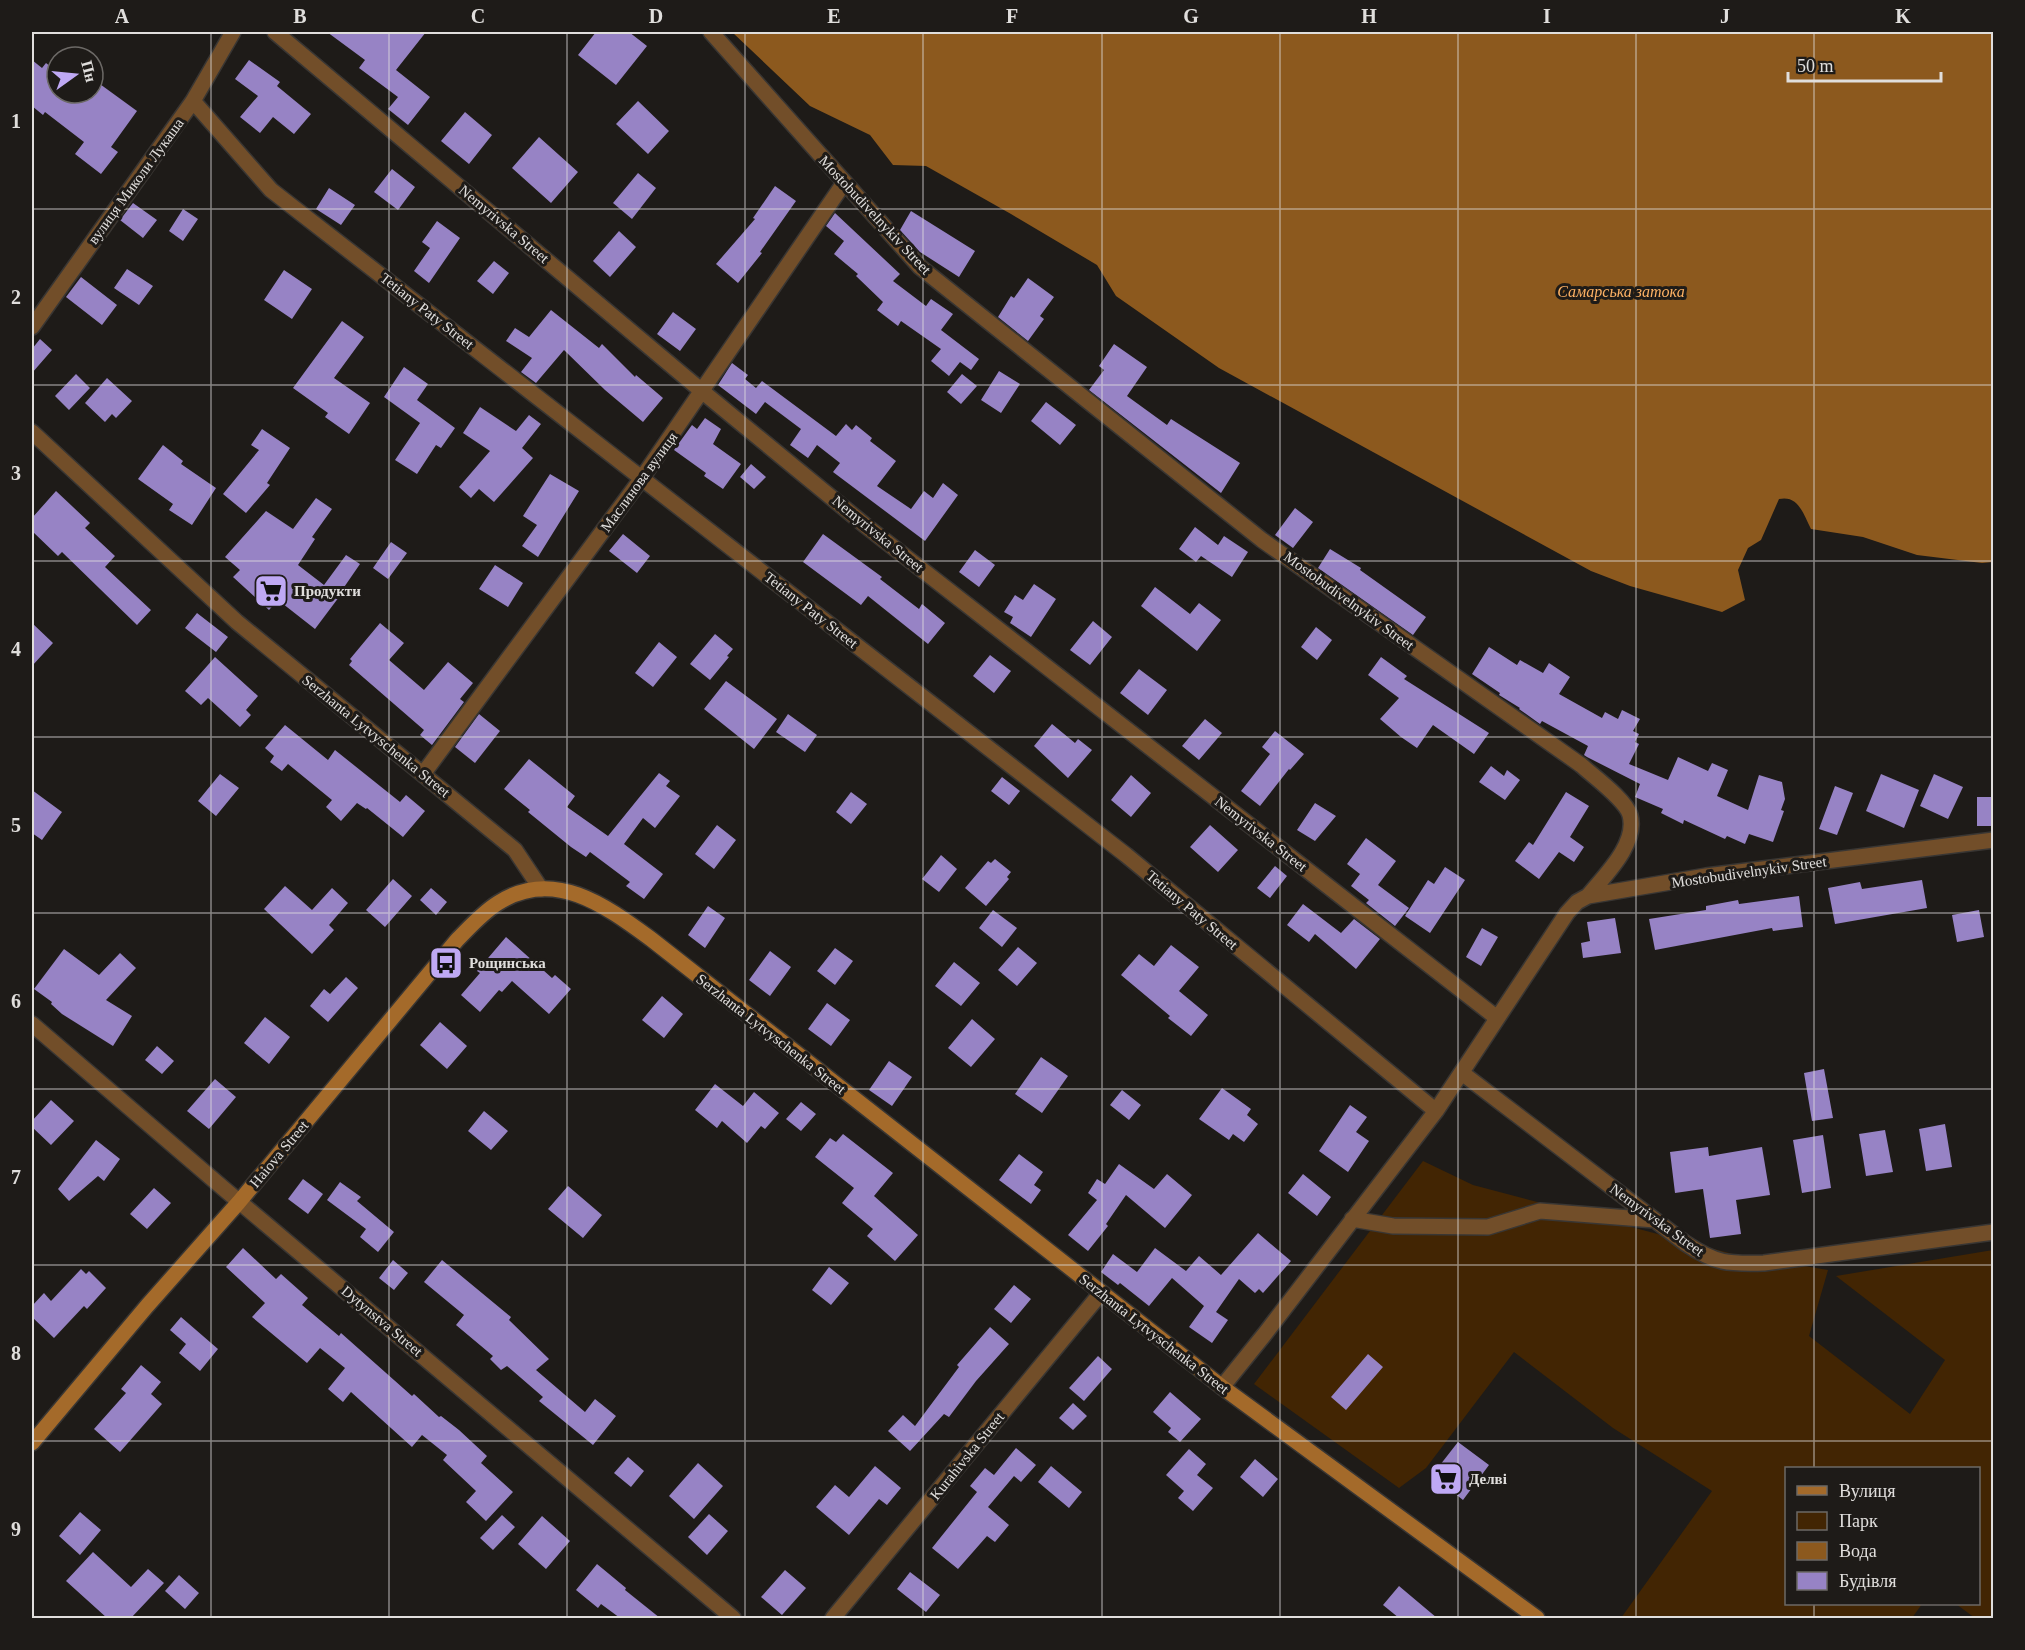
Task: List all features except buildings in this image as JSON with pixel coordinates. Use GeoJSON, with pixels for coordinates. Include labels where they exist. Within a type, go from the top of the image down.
{"type":"FeatureCollection","features":[{"type":"Feature","properties":{"kind":"main road","name":"Haiova Street"},"geometry":{"type":"LineString","coordinates":[[32,1443],[147,1306],[240,1202],[457,940],[477,919],[498,902],[520,892],[541,889]]}},
{"type":"Feature","properties":{"kind":"main road","name":"Serzhanta Lytvyschenka Street"},"geometry":{"type":"LineString","coordinates":[[541,889],[559,889],[576,893],[610,909],[1222,1388],[1537,1618]]}},
{"type":"Feature","properties":{"kind":"street","name":"вулиця Миколи Лукаша"},"geometry":{"type":"LineString","coordinates":[[32,327],[193,101],[233,32]]}},
{"type":"Feature","properties":{"kind":"street","name":"Nemyrivska Street"},"geometry":{"type":"LineString","coordinates":[[275,32],[703,392],[876,533],[1497,1018]]}},
{"type":"Feature","properties":{"kind":"street","name":"Mostobudivelnykiv Street"},"geometry":{"type":"LineString","coordinates":[[711,32],[920,267],[1262,540],[1581,765],[1617,796],[1630,814],[1630,834],[1619,858],[1588,896]]}},
{"type":"Feature","properties":{"kind":"street","name":"Tetiany Paty Street"},"geometry":{"type":"LineString","coordinates":[[193,101],[271,190],[1126,855],[1436,1111]]}},
{"type":"Feature","properties":{"kind":"street","name":"Маслинова вулиця"},"geometry":{"type":"LineString","coordinates":[[423,774],[642,478],[844,183]]}},
{"type":"Feature","properties":{"kind":"street","name":"Serzhanta Lytvyschenka Street"},"geometry":{"type":"LineString","coordinates":[[32,432],[237,622],[515,849],[541,889]]}},
{"type":"Feature","properties":{"kind":"street","name":"Mostobudivelnykiv Street"},"geometry":{"type":"LineString","coordinates":[[1588,896],[1706,876],[1994,840]]}},
{"type":"Feature","properties":{"kind":"street"},"geometry":{"type":"LineString","coordinates":[[1222,1388],[1436,1111],[1567,912],[1576,902],[1588,896]]}},
{"type":"Feature","properties":{"kind":"street","name":"Dytynstva Street"},"geometry":{"type":"LineString","coordinates":[[32,1024],[733,1618]]}},
{"type":"Feature","properties":{"kind":"street","name":"Nemyrivska Street"},"geometry":{"type":"LineString","coordinates":[[1462,1073],[1655,1220],[1704,1256],[1718,1262],[1764,1263],[1994,1232]]}},
{"type":"Feature","properties":{"kind":"street"},"geometry":{"type":"LineString","coordinates":[[1352,1219],[1393,1226],[1488,1227],[1539,1211],[1655,1220]]}},
{"type":"Feature","properties":{"kind":"street","name":"Kurahivska Street"},"geometry":{"type":"LineString","coordinates":[[833,1618],[1101,1293]]}},
{"type":"Feature","properties":{"kind":"green space"},"geometry":{"type":"Polygon","coordinates":[[[1423,1161],[1473,1185],[1733,1254],[1828,1270],[1809,1336],[1910,1414],[1945,1360],[1836,1276],[1993,1250],[1993,1618],[1975,1618],[1957,1605],[1980,1605],[1980,1467],[1785,1467],[1785,1605],[1921,1605],[1912,1618],[1621,1618],[1712,1491],[1613,1428],[1514,1352],[1426,1468],[1399,1488],[1254,1384],[1423,1161]]]}},
{"type":"Feature","properties":{"kind":"water","name":"Самарська затока"},"geometry":{"type":"Polygon","coordinates":[[[732,32],[1993,32],[1993,562],[1982,563],[1917,555],[1863,537],[1811,529],[1796,503],[1779,499],[1761,540],[1748,548],[1738,570],[1745,600],[1722,612],[1630,586],[1591,571],[1219,368],[1116,296],[1097,265],[1011,214],[926,166],[893,165],[870,135],[810,106],[732,32]]]}},
{"type":"Feature","properties":{"kind":"place","name":"Продукти"},"geometry":{"type":"Point","coordinates":[271,591]}},
{"type":"Feature","properties":{"kind":"place","name":"Рощинська"},"geometry":{"type":"Point","coordinates":[446,963]}},
{"type":"Feature","properties":{"kind":"place","name":"Делві"},"geometry":{"type":"Point","coordinates":[1446,1479]}}]}
